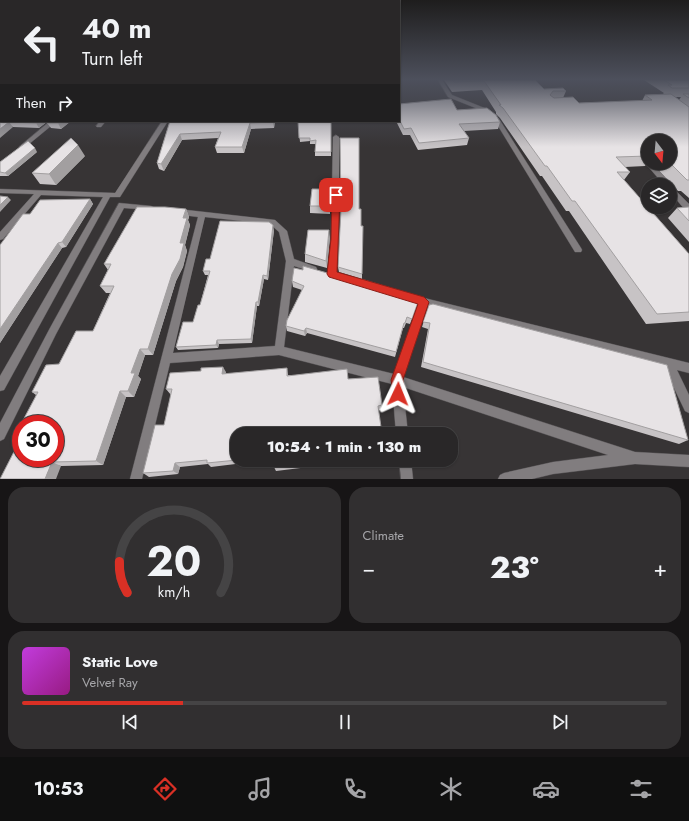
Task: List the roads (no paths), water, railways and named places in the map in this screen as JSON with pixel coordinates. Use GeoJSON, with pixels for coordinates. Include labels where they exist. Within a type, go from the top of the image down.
{"type":"FeatureCollection","features":[{"type":"Feature","properties":{"kind":"street"},"geometry":{"type":"LineString","coordinates":[[466,102],[486,110],[497,120],[578,250]]}},
{"type":"Feature","properties":{"kind":"street"},"geometry":{"type":"LineString","coordinates":[[18,150],[53,122]]}},
{"type":"Feature","properties":{"kind":"street"},"geometry":{"type":"LineString","coordinates":[[0,386],[113,195],[164,122]]}},
{"type":"Feature","properties":{"kind":"street"},"geometry":{"type":"LineString","coordinates":[[336,137],[335,239],[340,277]]}},
{"type":"Feature","properties":{"kind":"street"},"geometry":{"type":"LineString","coordinates":[[655,170],[662,178]]}},
{"type":"Feature","properties":{"kind":"street"},"geometry":{"type":"LineString","coordinates":[[0,191],[113,195],[122,205],[272,222],[283,231],[290,261],[279,350]]}},
{"type":"Feature","properties":{"kind":"street"},"geometry":{"type":"LineString","coordinates":[[0,236],[39,193]]}},
{"type":"Feature","properties":{"kind":"street"},"geometry":{"type":"LineString","coordinates":[[677,196],[689,209]]}},
{"type":"Feature","properties":{"kind":"street"},"geometry":{"type":"LineString","coordinates":[[0,435],[53,331],[122,205]]}},
{"type":"Feature","properties":{"kind":"street"},"geometry":{"type":"LineString","coordinates":[[136,479],[202,214]]}},
{"type":"Feature","properties":{"kind":"street"},"geometry":{"type":"LineString","coordinates":[[290,261],[424,302],[689,368]]}},
{"type":"Feature","properties":{"kind":"street"},"geometry":{"type":"LineString","coordinates":[[401,427],[397,380],[424,302]]}},
{"type":"Feature","properties":{"kind":"street"},"geometry":{"type":"LineString","coordinates":[[167,358],[279,350],[397,380],[635,458]]}},
{"type":"Feature","properties":{"kind":"street"},"geometry":{"type":"LineString","coordinates":[[668,363],[689,407]]}},
{"type":"Feature","properties":{"kind":"street"},"geometry":{"type":"LineString","coordinates":[[504,479],[553,468],[635,458],[689,461]]}},
{"type":"Feature","properties":{"kind":"street"},"geometry":{"type":"LineString","coordinates":[[406,467],[407,479]]}}]}
